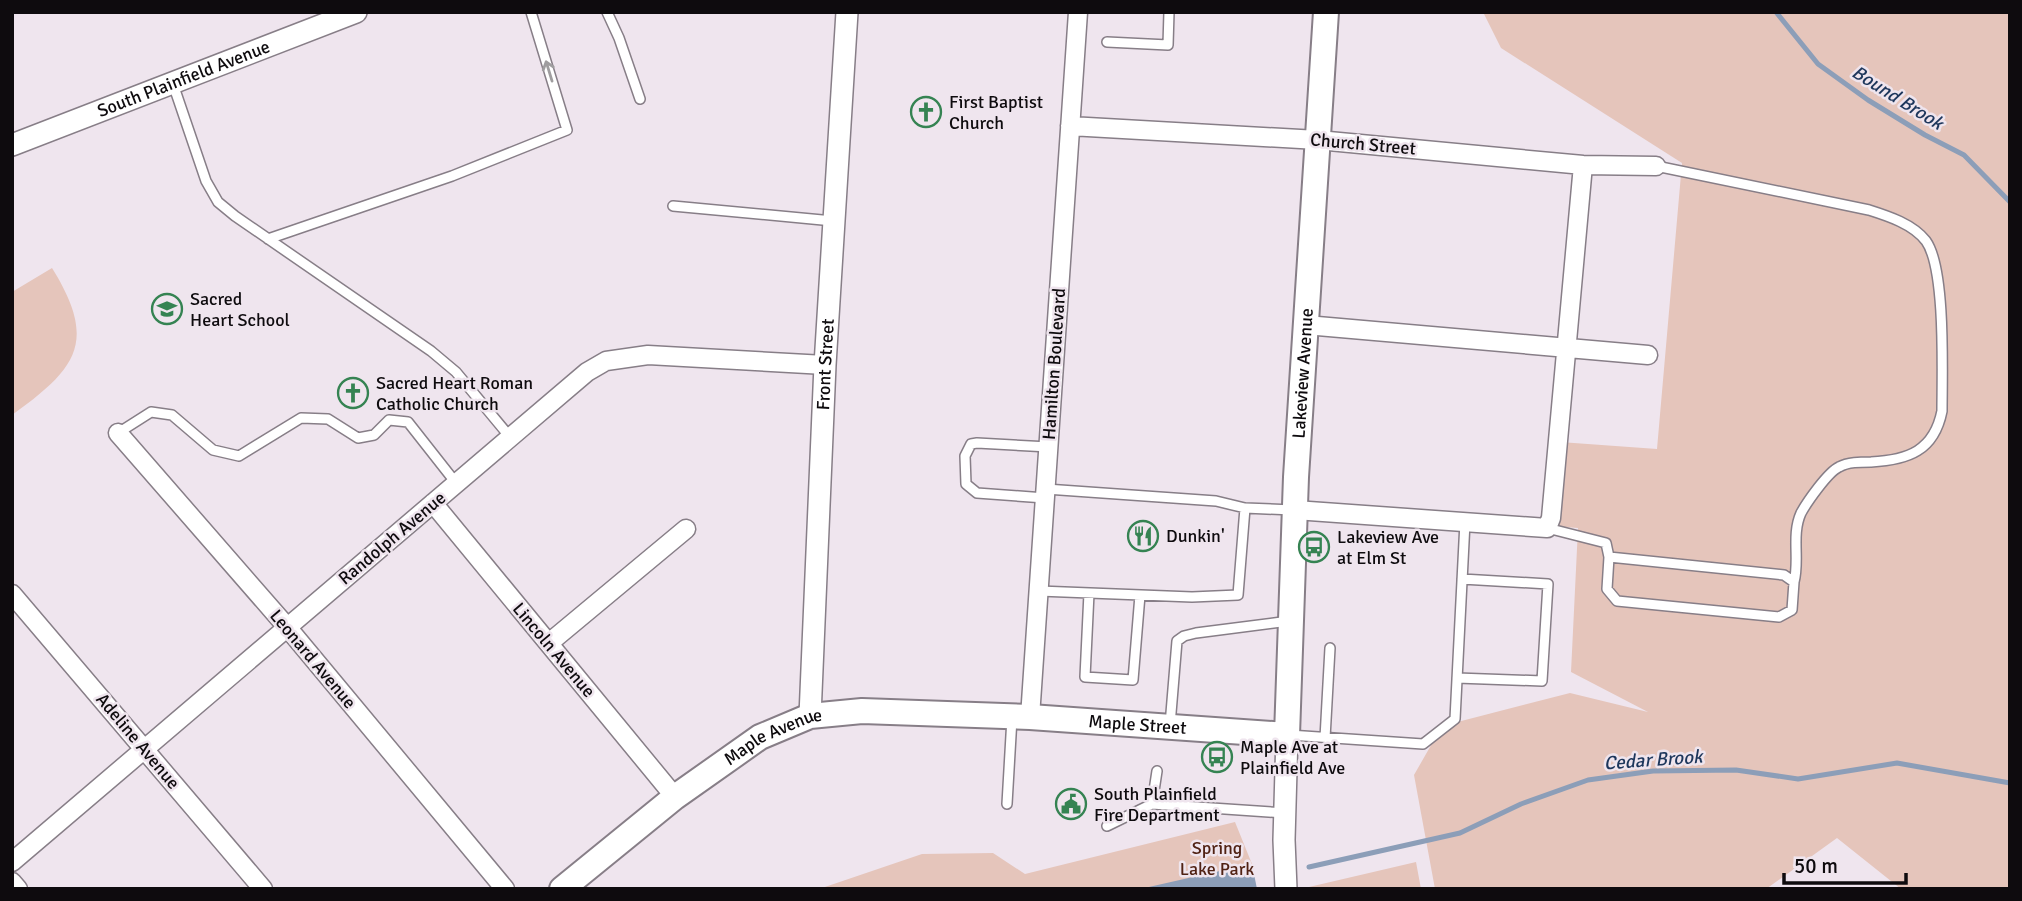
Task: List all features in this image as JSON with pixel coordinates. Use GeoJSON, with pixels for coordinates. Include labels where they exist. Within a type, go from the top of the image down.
{"type":"FeatureCollection","features":[{"type":"Feature","properties":{"kind":"main road","name":"Lakeview Avenue"},"geometry":{"type":"LineString","coordinates":[[1287,735],[1295,510],[1326,12]]}},
{"type":"Feature","properties":{"kind":"main road","name":"Maple Avenue"},"geometry":{"type":"LineString","coordinates":[[562,889],[675,797],[760,737],[810,716],[862,711],[1021,716]]}},
{"type":"Feature","properties":{"kind":"main road","name":"Maple Street"},"geometry":{"type":"LineString","coordinates":[[1021,716],[1287,735]]}},
{"type":"Feature","properties":{"kind":"street","name":"South Plainfield Avenue"},"geometry":{"type":"LineString","coordinates":[[12,145],[356,12]]}},
{"type":"Feature","properties":{"kind":"street","name":"Front Street"},"geometry":{"type":"LineString","coordinates":[[810,716],[825,365],[847,12]]}},
{"type":"Feature","properties":{"kind":"street","name":"Hamilton Boulevard"},"geometry":{"type":"LineString","coordinates":[[1021,716],[1039,590],[1078,12]]}},
{"type":"Feature","properties":{"kind":"street","name":"Church Street"},"geometry":{"type":"LineString","coordinates":[[1070,126],[1318,140],[1583,165],[1656,166]]}},
{"type":"Feature","properties":{"kind":"street"},"geometry":{"type":"LineString","coordinates":[[1295,510],[1547,528],[1551,518],[1583,165]]}},
{"type":"Feature","properties":{"kind":"street"},"geometry":{"type":"LineString","coordinates":[[1306,325],[1648,355]]}},
{"type":"Feature","properties":{"kind":"street","name":"Randolph Avenue"},"geometry":{"type":"LineString","coordinates":[[12,862],[587,372],[606,361],[648,355],[825,365]]}},
{"type":"Feature","properties":{"kind":"street","name":"Leonard Avenue"},"geometry":{"type":"LineString","coordinates":[[118,433],[287,627],[505,889]]}},
{"type":"Feature","properties":{"kind":"street","name":"Lincoln Avenue"},"geometry":{"type":"LineString","coordinates":[[433,503],[675,797]]}},
{"type":"Feature","properties":{"kind":"street"},"geometry":{"type":"LineString","coordinates":[[549,643],[686,529]]}},
{"type":"Feature","properties":{"kind":"street","name":"Adeline Avenue"},"geometry":{"type":"LineString","coordinates":[[12,594],[263,889]]}},
{"type":"Feature","properties":{"kind":"street"},"geometry":{"type":"LineString","coordinates":[[1286,889],[1287,735]]}},
{"type":"Feature","properties":{"kind":"street"},"geometry":{"type":"LineString","coordinates":[[12,882],[18,889]]}},
{"type":"Feature","properties":{"kind":"lane"},"geometry":{"type":"LineString","coordinates":[[268,239],[452,176],[567,130],[531,12]]}},
{"type":"Feature","properties":{"kind":"lane"},"geometry":{"type":"LineString","coordinates":[[607,12],[640,99]]}},
{"type":"Feature","properties":{"kind":"lane"},"geometry":{"type":"LineString","coordinates":[[1107,42],[1168,45],[1169,12]]}},
{"type":"Feature","properties":{"kind":"lane"},"geometry":{"type":"LineString","coordinates":[[173,83],[206,181],[218,202],[431,351],[456,372],[510,437]]}},
{"type":"Feature","properties":{"kind":"lane"},"geometry":{"type":"LineString","coordinates":[[1547,528],[1606,543],[1609,557],[1607,589],[1616,601],[1779,617],[1792,610],[1797,570],[1796,528],[1802,512],[1829,474],[1852,463],[1892,461],[1916,453],[1939,429],[1942,411],[1940,293],[1933,258],[1926,241],[1911,228],[1869,210],[1656,166]]}},
{"type":"Feature","properties":{"kind":"lane"},"geometry":{"type":"LineString","coordinates":[[673,206],[835,221]]}},
{"type":"Feature","properties":{"kind":"lane"},"geometry":{"type":"LineString","coordinates":[[118,433],[151,412],[172,415],[213,450],[239,456],[301,418],[328,419],[358,438],[374,435],[388,419],[408,422],[456,483]]}},
{"type":"Feature","properties":{"kind":"lane"},"geometry":{"type":"LineString","coordinates":[[1049,447],[971,444],[965,456],[966,484],[977,493],[1216,501],[1245,508],[1295,510]]}},
{"type":"Feature","properties":{"kind":"lane"},"geometry":{"type":"LineString","coordinates":[[1039,590],[1192,597],[1238,595],[1245,508]]}},
{"type":"Feature","properties":{"kind":"lane"},"geometry":{"type":"LineString","coordinates":[[1287,735],[1423,744],[1455,719],[1465,522]]}},
{"type":"Feature","properties":{"kind":"lane"},"geometry":{"type":"LineString","coordinates":[[1609,557],[1784,575],[1794,582]]}},
{"type":"Feature","properties":{"kind":"lane"},"geometry":{"type":"LineString","coordinates":[[1457,678],[1542,681],[1548,584],[1462,579]]}},
{"type":"Feature","properties":{"kind":"lane"},"geometry":{"type":"LineString","coordinates":[[1088,593],[1085,677],[1133,680],[1140,595]]}},
{"type":"Feature","properties":{"kind":"lane"},"geometry":{"type":"LineString","coordinates":[[1170,727],[1177,641],[1196,633],[1291,621]]}},
{"type":"Feature","properties":{"kind":"lane"},"geometry":{"type":"LineString","coordinates":[[1325,738],[1330,648]]}},
{"type":"Feature","properties":{"kind":"lane"},"geometry":{"type":"LineString","coordinates":[[1007,804],[1021,716]]}},
{"type":"Feature","properties":{"kind":"lane"},"geometry":{"type":"LineString","coordinates":[[1152,804],[1157,771]]}},
{"type":"Feature","properties":{"kind":"lane"},"geometry":{"type":"LineString","coordinates":[[1107,826],[1152,804],[1285,813]]}},
{"type":"Feature","properties":{"kind":"green space"},"geometry":{"type":"Polygon","coordinates":[[[1483,12],[2010,12],[2010,889],[1901,889],[1837,838],[1766,889],[1435,889],[1414,775],[1442,726],[1570,693],[1648,712],[1571,672],[1578,528],[1552,526],[1560,442],[1657,449],[1682,163],[1501,48],[1483,12]]]}},
{"type":"Feature","properties":{"kind":"green space"},"geometry":{"type":"Polygon","coordinates":[[[52,268],[74,316],[77,335],[74,352],[52,383],[12,415],[12,292],[52,268]]]}},
{"type":"Feature","properties":{"kind":"green space","name":"Spring Lake Park"},"geometry":{"type":"Polygon","coordinates":[[[1235,822],[1252,864],[1254,889],[819,889],[922,854],[993,853],[1025,874],[1235,822]]]}},
{"type":"Feature","properties":{"kind":"green space"},"geometry":{"type":"Polygon","coordinates":[[[1416,862],[1421,889],[1309,889],[1309,887],[1416,862]]]}},
{"type":"Feature","properties":{"kind":"water"},"geometry":{"type":"Polygon","coordinates":[[[1252,864],[1257,889],[1140,889],[1246,865],[1252,864]]]}},
{"type":"Feature","properties":{"kind":"waterway","name":"Bound Brook"},"geometry":{"type":"LineString","coordinates":[[1776,12],[1818,64],[1868,100],[1964,155],[2010,202]]}},
{"type":"Feature","properties":{"kind":"waterway","name":"Cedar Brook"},"geometry":{"type":"LineString","coordinates":[[1309,867],[1460,833],[1521,804],[1588,780],[1653,771],[1736,770],[1798,779],[1897,763],[2010,783]]}},
{"type":"Feature","properties":{"kind":"place","name":"First Baptist Church"},"geometry":{"type":"Point","coordinates":[926,112]}},
{"type":"Feature","properties":{"kind":"place","name":"Sacred Heart School"},"geometry":{"type":"Point","coordinates":[167,309]}},
{"type":"Feature","properties":{"kind":"place","name":"Sacred Heart Roman Catholic Church"},"geometry":{"type":"Point","coordinates":[353,393]}},
{"type":"Feature","properties":{"kind":"place","name":"Dunkin'"},"geometry":{"type":"Point","coordinates":[1143,536]}},
{"type":"Feature","properties":{"kind":"place","name":"Lakeview Ave at Elm St"},"geometry":{"type":"Point","coordinates":[1314,547]}},
{"type":"Feature","properties":{"kind":"place","name":"Maple Ave at Plainfield Ave"},"geometry":{"type":"Point","coordinates":[1217,757]}},
{"type":"Feature","properties":{"kind":"place","name":"South Plainfield Fire Department"},"geometry":{"type":"Point","coordinates":[1071,804]}}]}
